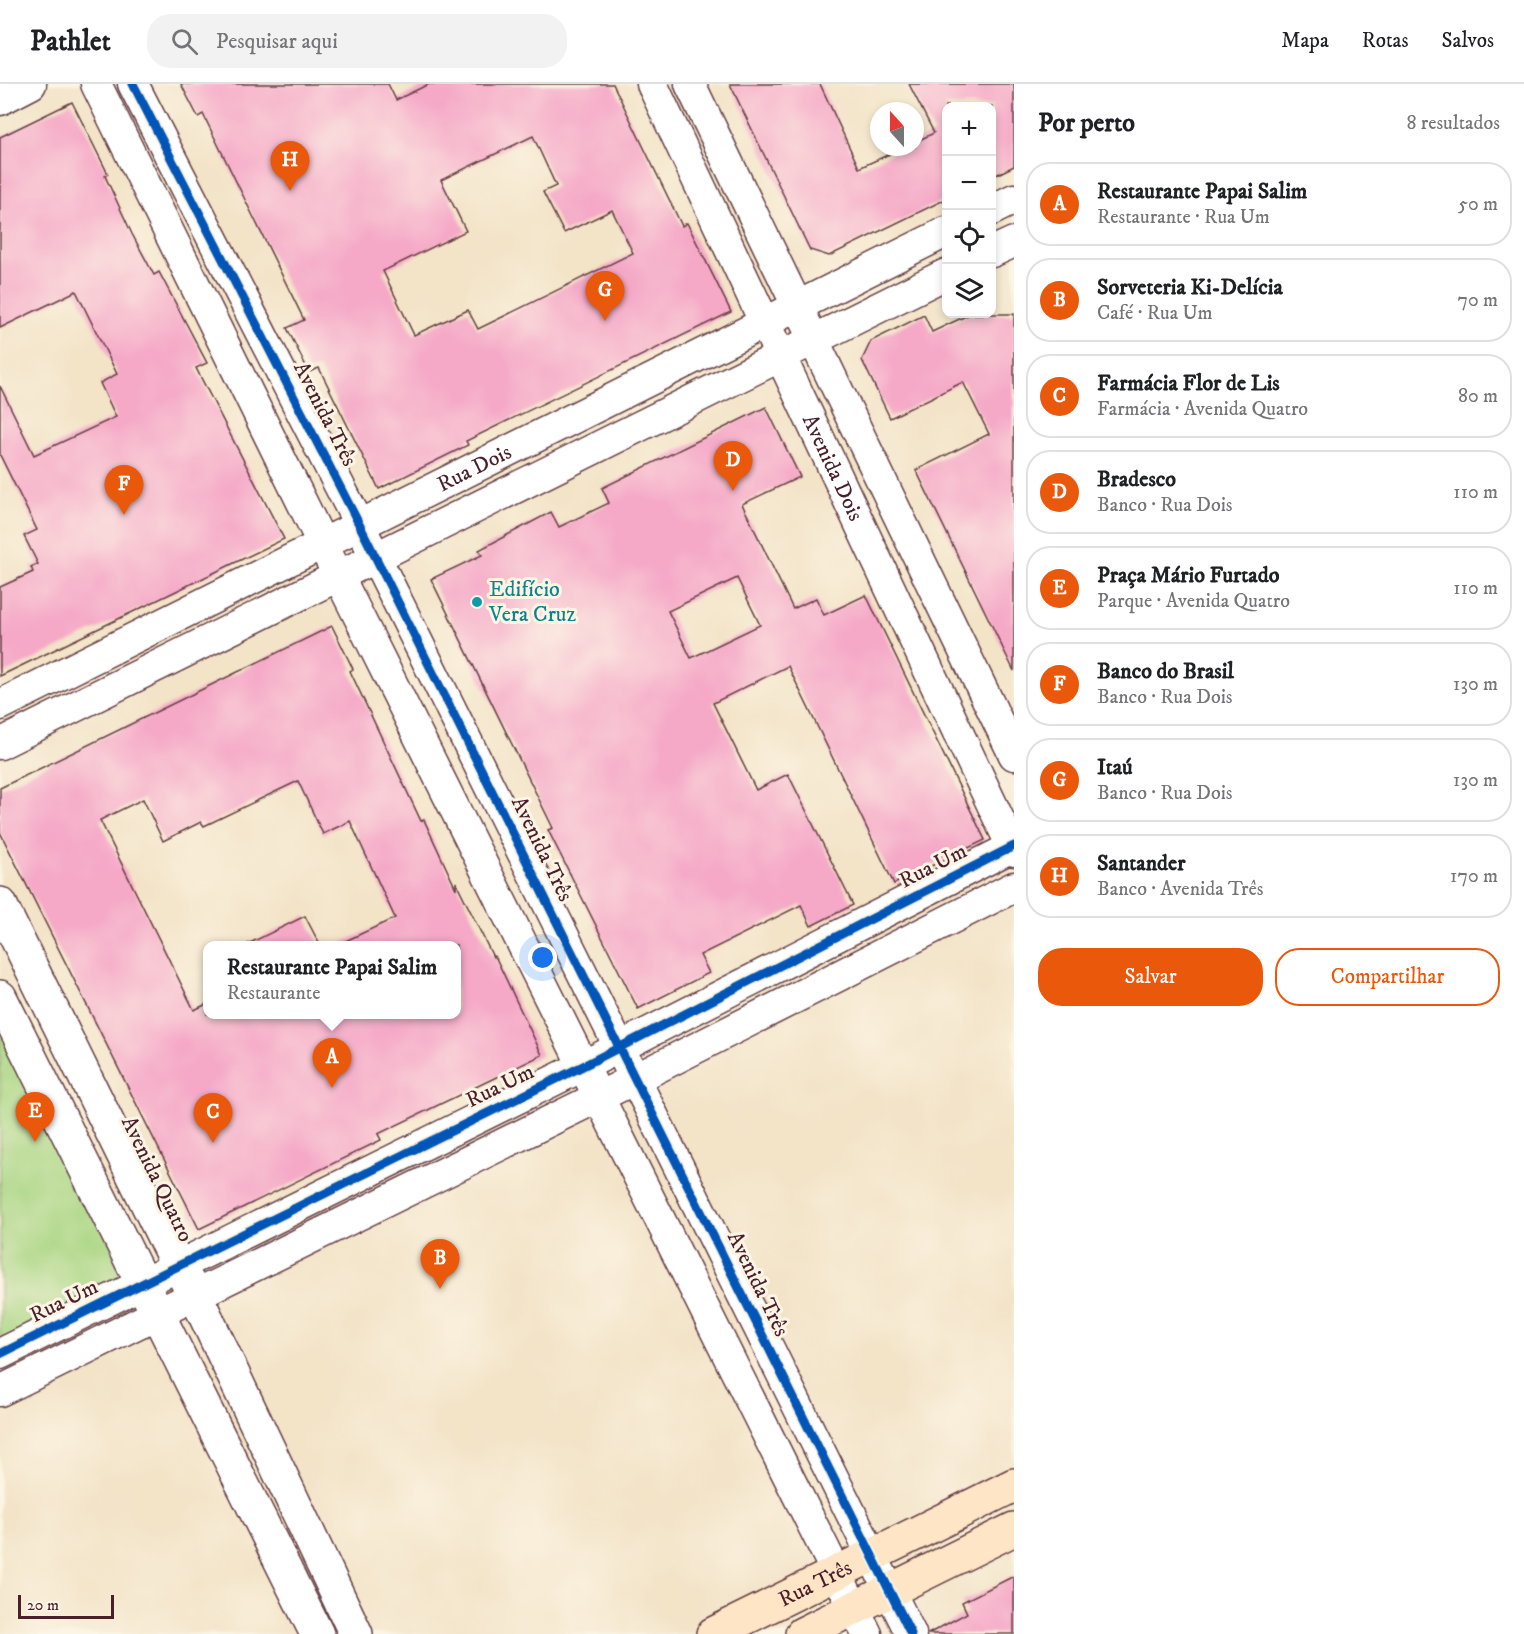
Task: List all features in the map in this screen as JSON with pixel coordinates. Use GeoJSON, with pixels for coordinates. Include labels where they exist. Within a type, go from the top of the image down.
{"type":"FeatureCollection","features":[{"type":"Feature","properties":{"kind":"main road","name":"Rua Três"},"geometry":{"type":"LineString","coordinates":[[713,1634],[1014,1485]]}},
{"type":"Feature","properties":{"kind":"main road","name":"Rua Três"},"geometry":{"type":"LineString","coordinates":[[802,1634],[861,1621],[890,1591],[1014,1529]]}},
{"type":"Feature","properties":{"kind":"street"},"geometry":{"type":"LineString","coordinates":[[0,100],[31,84]]}},
{"type":"Feature","properties":{"kind":"street"},"geometry":{"type":"LineString","coordinates":[[96,84],[323,545],[861,1621]]}},
{"type":"Feature","properties":{"kind":"street","name":"Avenida Três"},"geometry":{"type":"LineString","coordinates":[[133,84],[360,526],[911,1634]]}},
{"type":"Feature","properties":{"kind":"street","name":"Avenida Dois"},"geometry":{"type":"LineString","coordinates":[[652,84],[1013,848]]}},
{"type":"Feature","properties":{"kind":"street","name":"Avenida Dois"},"geometry":{"type":"LineString","coordinates":[[690,84],[1014,755]]}},
{"type":"Feature","properties":{"kind":"street"},"geometry":{"type":"LineString","coordinates":[[996,208],[1014,199]]}},
{"type":"Feature","properties":{"kind":"street","name":"Rua Dois"},"geometry":{"type":"LineString","coordinates":[[0,705],[687,364],[764,321],[942,234]]}},
{"type":"Feature","properties":{"kind":"street"},"geometry":{"type":"LineString","coordinates":[[996,250],[1014,242]]}},
{"type":"Feature","properties":{"kind":"street","name":"Rua Dois"},"geometry":{"type":"LineString","coordinates":[[0,744],[942,276]]}},
{"type":"Feature","properties":{"kind":"street","name":"Rua Um"},"geometry":{"type":"LineString","coordinates":[[0,1354],[620,1048],[1013,848]]}},
{"type":"Feature","properties":{"kind":"street"},"geometry":{"type":"LineString","coordinates":[[0,1391],[634,1079],[1014,887]]}},
{"type":"Feature","properties":{"kind":"street","name":"Avenida Quatro"},"geometry":{"type":"LineString","coordinates":[[0,904],[178,1266],[196,1296],[356,1634]]}},
{"type":"Feature","properties":{"kind":"street"},"geometry":{"type":"LineString","coordinates":[[0,997],[141,1285],[158,1314],[317,1634]]}},
{"type":"Feature","properties":{"kind":"green space"},"geometry":{"type":"Polygon","coordinates":[[[0,1000],[140,1285],[0,1353],[0,1000]]]}},
{"type":"Feature","properties":{"kind":"building"},"geometry":{"type":"Polygon","coordinates":[[[181,84],[388,84],[396,100],[429,84],[613,84],[682,226],[687,223],[731,312],[466,441],[468,445],[379,489],[319,368],[309,372],[287,328],[304,320],[203,114],[198,117],[181,84]],[[533,136],[441,180],[466,231],[383,271],[414,335],[468,310],[478,329],[633,253],[612,210],[564,233],[543,192],[556,186],[533,136]]]}},
{"type":"Feature","properties":{"kind":"building"},"geometry":{"type":"Polygon","coordinates":[[[730,84],[820,84],[859,168],[885,156],[924,156],[924,138],[934,133],[924,113],[924,102],[918,102],[909,84],[1014,84],[1014,166],[996,175],[996,102],[942,102],[942,201],[829,256],[810,250],[730,84]]]}},
{"type":"Feature","properties":{"kind":"building"},"geometry":{"type":"Polygon","coordinates":[[[72,102],[108,174],[105,176],[132,234],[154,275],[159,272],[207,363],[196,368],[284,539],[0,676],[0,587],[33,572],[31,567],[38,564],[24,536],[37,530],[0,455],[0,386],[34,455],[116,417],[100,383],[117,374],[76,291],[0,328],[0,137],[72,102]]]}},
{"type":"Feature","properties":{"kind":"building"},"geometry":{"type":"Polygon","coordinates":[[[996,314],[1014,314],[1014,671],[916,470],[989,434],[963,382],[890,418],[862,360],[871,341],[924,315],[932,332],[962,318],[996,318],[996,314]]]}},
{"type":"Feature","properties":{"kind":"building"},"geometry":{"type":"Polygon","coordinates":[[[766,407],[800,477],[742,504],[793,609],[816,598],[824,615],[866,595],[985,840],[894,884],[788,666],[713,703],[756,790],[788,774],[853,905],[811,926],[801,905],[700,955],[709,973],[638,1009],[548,830],[553,828],[431,579],[482,555],[479,550],[551,512],[559,527],[609,503],[602,488],[766,407]],[[737,578],[668,611],[691,658],[760,625],[737,578]]]}},
{"type":"Feature","properties":{"kind":"building"},"geometry":{"type":"Polygon","coordinates":[[[332,626],[353,669],[350,671],[421,821],[424,820],[456,889],[456,882],[493,957],[495,956],[542,1055],[378,1134],[381,1140],[199,1229],[0,832],[0,788],[332,626]],[[298,781],[204,826],[201,822],[163,841],[143,799],[100,820],[194,1010],[203,1006],[203,1019],[461,1019],[461,941],[346,941],[395,918],[350,821],[323,834],[298,781]]]}},
{"type":"Feature","properties":{"kind":"building"},"geometry":{"type":"Polygon","coordinates":[[[305,916],[318,941],[254,941],[305,916]]]}},
{"type":"Feature","properties":{"kind":"building"},"geometry":{"type":"Polygon","coordinates":[[[1014,1576],[1014,1634],[928,1634],[967,1613],[962,1602],[1014,1576]]]}},
{"type":"Feature","properties":{"kind":"cycle path"},"geometry":{"type":"LineString","coordinates":[[133,84],[360,526],[911,1634]]}},
{"type":"Feature","properties":{"kind":"cycle path"},"geometry":{"type":"LineString","coordinates":[[0,1354],[583,1066],[1014,846]]}},
{"type":"Feature","properties":{"kind":"place","name":"Santander"},"geometry":{"type":"Point","coordinates":[290,191]}},
{"type":"Feature","properties":{"kind":"place","name":"Itaú"},"geometry":{"type":"Point","coordinates":[605,321]}},
{"type":"Feature","properties":{"kind":"place","name":"Bradesco"},"geometry":{"type":"Point","coordinates":[733,491]}},
{"type":"Feature","properties":{"kind":"place","name":"Banco do Brasil"},"geometry":{"type":"Point","coordinates":[124,515]}},
{"type":"Feature","properties":{"kind":"place","name":"Edifício Vera Cruz"},"geometry":{"type":"Point","coordinates":[477,602]}},
{"type":"Feature","properties":{"kind":"place","name":"Restaurante Papai Salim"},"geometry":{"type":"Point","coordinates":[332,1088]}},
{"type":"Feature","properties":{"kind":"place","name":"Praça Mário Furtado"},"geometry":{"type":"Point","coordinates":[35,1142]}},
{"type":"Feature","properties":{"kind":"place","name":"Farmácia Flor de Lis"},"geometry":{"type":"Point","coordinates":[213,1143]}},
{"type":"Feature","properties":{"kind":"place","name":"Sorveteria Ki-Delícia"},"geometry":{"type":"Point","coordinates":[440,1289]}}]}
